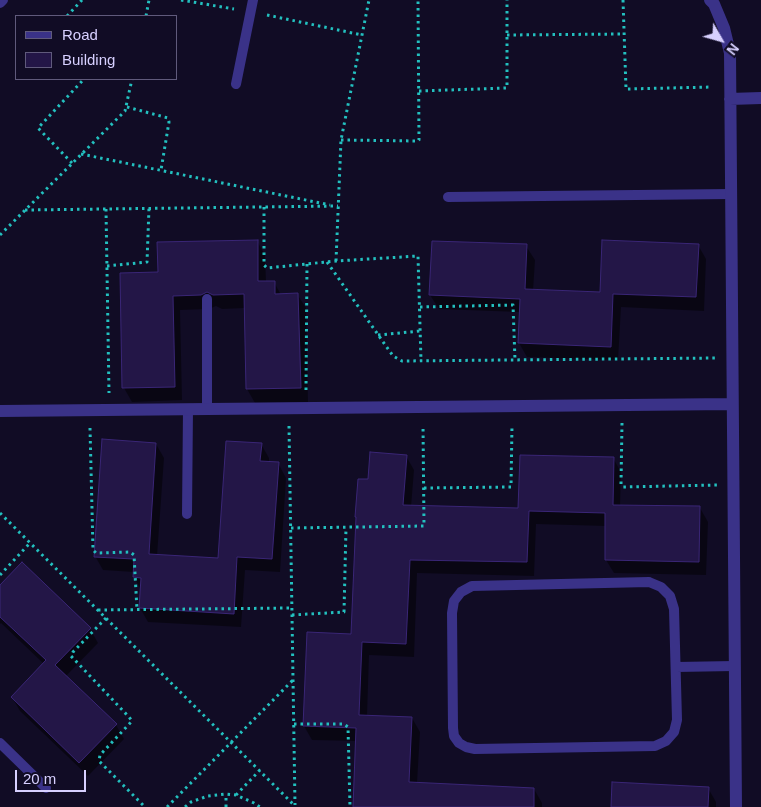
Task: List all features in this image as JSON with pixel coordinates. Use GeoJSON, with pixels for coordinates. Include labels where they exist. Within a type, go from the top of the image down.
{"type":"FeatureCollection","features":[{"type":"Feature","properties":{"kind":"street"},"geometry":{"type":"LineString","coordinates":[[710,0],[714,4],[724,28],[730,54],[736,807]]}},
{"type":"Feature","properties":{"kind":"street"},"geometry":{"type":"LineString","coordinates":[[730,93],[761,98]]}},
{"type":"Feature","properties":{"kind":"street"},"geometry":{"type":"LineString","coordinates":[[0,411],[732,404]]}},
{"type":"Feature","properties":{"kind":"lane"},"geometry":{"type":"LineString","coordinates":[[236,84],[253,0]]}},
{"type":"Feature","properties":{"kind":"lane"},"geometry":{"type":"LineString","coordinates":[[448,197],[731,194]]}},
{"type":"Feature","properties":{"kind":"lane"},"geometry":{"type":"LineString","coordinates":[[207,299],[207,409]]}},
{"type":"Feature","properties":{"kind":"lane"},"geometry":{"type":"LineString","coordinates":[[187,514],[188,409]]}},
{"type":"Feature","properties":{"kind":"lane"},"geometry":{"type":"LineString","coordinates":[[649,582],[661,587],[670,596],[674,609],[676,666],[677,720],[674,732],[666,741],[655,746],[475,749],[466,748],[454,736],[452,613],[454,601],[462,592],[472,586],[649,582]]}},
{"type":"Feature","properties":{"kind":"lane"},"geometry":{"type":"LineString","coordinates":[[676,666],[734,666]]}},
{"type":"Feature","properties":{"kind":"lane"},"geometry":{"type":"LineString","coordinates":[[0,743],[46,788]]}},
{"type":"Feature","properties":{"kind":"path"},"geometry":{"type":"LineString","coordinates":[[68,15],[82,0]]}},
{"type":"Feature","properties":{"kind":"path"},"geometry":{"type":"LineString","coordinates":[[146,15],[149,0]]}},
{"type":"Feature","properties":{"kind":"path"},"geometry":{"type":"LineString","coordinates":[[181,0],[362,35]]}},
{"type":"Feature","properties":{"kind":"path"},"geometry":{"type":"LineString","coordinates":[[336,261],[340,140],[369,0]]}},
{"type":"Feature","properties":{"kind":"path"},"geometry":{"type":"LineString","coordinates":[[340,140],[418,141],[420,138],[418,0]]}},
{"type":"Feature","properties":{"kind":"path"},"geometry":{"type":"LineString","coordinates":[[419,91],[506,89],[507,0]]}},
{"type":"Feature","properties":{"kind":"path"},"geometry":{"type":"LineString","coordinates":[[623,0],[626,89],[730,93]]}},
{"type":"Feature","properties":{"kind":"path"},"geometry":{"type":"LineString","coordinates":[[507,35],[624,34]]}},
{"type":"Feature","properties":{"kind":"path"},"geometry":{"type":"LineString","coordinates":[[72,162],[38,128],[83,80]]}},
{"type":"Feature","properties":{"kind":"path"},"geometry":{"type":"LineString","coordinates":[[0,235],[122,114],[127,107],[132,80]]}},
{"type":"Feature","properties":{"kind":"path"},"geometry":{"type":"LineString","coordinates":[[127,107],[168,118],[169,122],[161,170]]}},
{"type":"Feature","properties":{"kind":"path"},"geometry":{"type":"LineString","coordinates":[[81,154],[338,206]]}},
{"type":"Feature","properties":{"kind":"path"},"geometry":{"type":"LineString","coordinates":[[25,210],[338,206]]}},
{"type":"Feature","properties":{"kind":"path"},"geometry":{"type":"LineString","coordinates":[[264,207],[265,267],[416,255],[419,258],[421,361]]}},
{"type":"Feature","properties":{"kind":"path"},"geometry":{"type":"LineString","coordinates":[[107,266],[147,262],[149,208]]}},
{"type":"Feature","properties":{"kind":"path"},"geometry":{"type":"LineString","coordinates":[[106,209],[109,410]]}},
{"type":"Feature","properties":{"kind":"path"},"geometry":{"type":"LineString","coordinates":[[327,262],[396,359],[402,361],[732,358]]}},
{"type":"Feature","properties":{"kind":"path"},"geometry":{"type":"LineString","coordinates":[[306,264],[306,408]]}},
{"type":"Feature","properties":{"kind":"path"},"geometry":{"type":"LineString","coordinates":[[420,307],[513,305],[515,360]]}},
{"type":"Feature","properties":{"kind":"path"},"geometry":{"type":"LineString","coordinates":[[378,335],[420,331]]}},
{"type":"Feature","properties":{"kind":"path"},"geometry":{"type":"LineString","coordinates":[[622,405],[621,484],[623,487],[733,484]]}},
{"type":"Feature","properties":{"kind":"path"},"geometry":{"type":"LineString","coordinates":[[424,488],[511,486],[512,406]]}},
{"type":"Feature","properties":{"kind":"path"},"geometry":{"type":"LineString","coordinates":[[291,528],[423,527],[425,524],[422,407]]}},
{"type":"Feature","properties":{"kind":"path"},"geometry":{"type":"LineString","coordinates":[[289,408],[295,806]]}},
{"type":"Feature","properties":{"kind":"path"},"geometry":{"type":"LineString","coordinates":[[90,410],[93,550],[96,554],[130,552],[134,555],[137,610]]}},
{"type":"Feature","properties":{"kind":"path"},"geometry":{"type":"LineString","coordinates":[[0,513],[295,806]]}},
{"type":"Feature","properties":{"kind":"path"},"geometry":{"type":"LineString","coordinates":[[292,615],[344,612],[346,528]]}},
{"type":"Feature","properties":{"kind":"path"},"geometry":{"type":"LineString","coordinates":[[0,575],[30,543]]}},
{"type":"Feature","properties":{"kind":"path"},"geometry":{"type":"LineString","coordinates":[[98,610],[292,608]]}},
{"type":"Feature","properties":{"kind":"path"},"geometry":{"type":"LineString","coordinates":[[106,618],[72,652],[71,656],[132,721],[100,755],[99,761],[145,807]]}},
{"type":"Feature","properties":{"kind":"path"},"geometry":{"type":"LineString","coordinates":[[169,806],[293,679]]}},
{"type":"Feature","properties":{"kind":"path"},"geometry":{"type":"LineString","coordinates":[[294,724],[344,724],[348,727],[350,807]]}},
{"type":"Feature","properties":{"kind":"path"},"geometry":{"type":"LineString","coordinates":[[236,795],[260,770]]}},
{"type":"Feature","properties":{"kind":"path"},"geometry":{"type":"LineString","coordinates":[[226,794],[226,807]]}},
{"type":"Feature","properties":{"kind":"path"},"geometry":{"type":"LineString","coordinates":[[185,807],[191,802],[208,796],[226,794],[236,795],[254,802],[260,807]]}},
{"type":"Feature","properties":{"kind":"building"},"geometry":{"type":"Polygon","coordinates":[[[258,240],[258,281],[275,281],[275,294],[298,293],[301,388],[246,389],[244,294],[213,295],[207,292],[201,295],[173,296],[175,387],[122,388],[120,273],[158,272],[157,242],[258,240]]]}},
{"type":"Feature","properties":{"kind":"building"},"geometry":{"type":"Polygon","coordinates":[[[602,240],[699,244],[696,297],[613,294],[611,347],[518,343],[520,299],[429,295],[432,241],[527,244],[525,289],[600,292],[602,240]]]}},
{"type":"Feature","properties":{"kind":"building"},"geometry":{"type":"Polygon","coordinates":[[[102,439],[156,443],[149,554],[218,558],[226,441],[262,443],[260,461],[279,462],[272,559],[237,557],[234,614],[139,608],[141,578],[133,577],[134,559],[94,557],[102,439]]]}},
{"type":"Feature","properties":{"kind":"building"},"geometry":{"type":"Polygon","coordinates":[[[370,452],[407,455],[403,505],[518,508],[520,455],[614,457],[613,505],[700,506],[699,562],[605,560],[605,513],[529,511],[527,562],[410,560],[406,644],[362,642],[359,715],[412,717],[409,782],[534,788],[534,807],[353,807],[356,728],[303,726],[307,632],[351,634],[358,479],[368,479],[370,452]]]}},
{"type":"Feature","properties":{"kind":"building"},"geometry":{"type":"Polygon","coordinates":[[[22,562],[91,628],[55,665],[117,724],[79,763],[11,697],[46,660],[0,617],[0,585],[22,562]]]}},
{"type":"Feature","properties":{"kind":"building"},"geometry":{"type":"Polygon","coordinates":[[[612,782],[709,787],[708,807],[611,807],[612,782]]]}}]}
